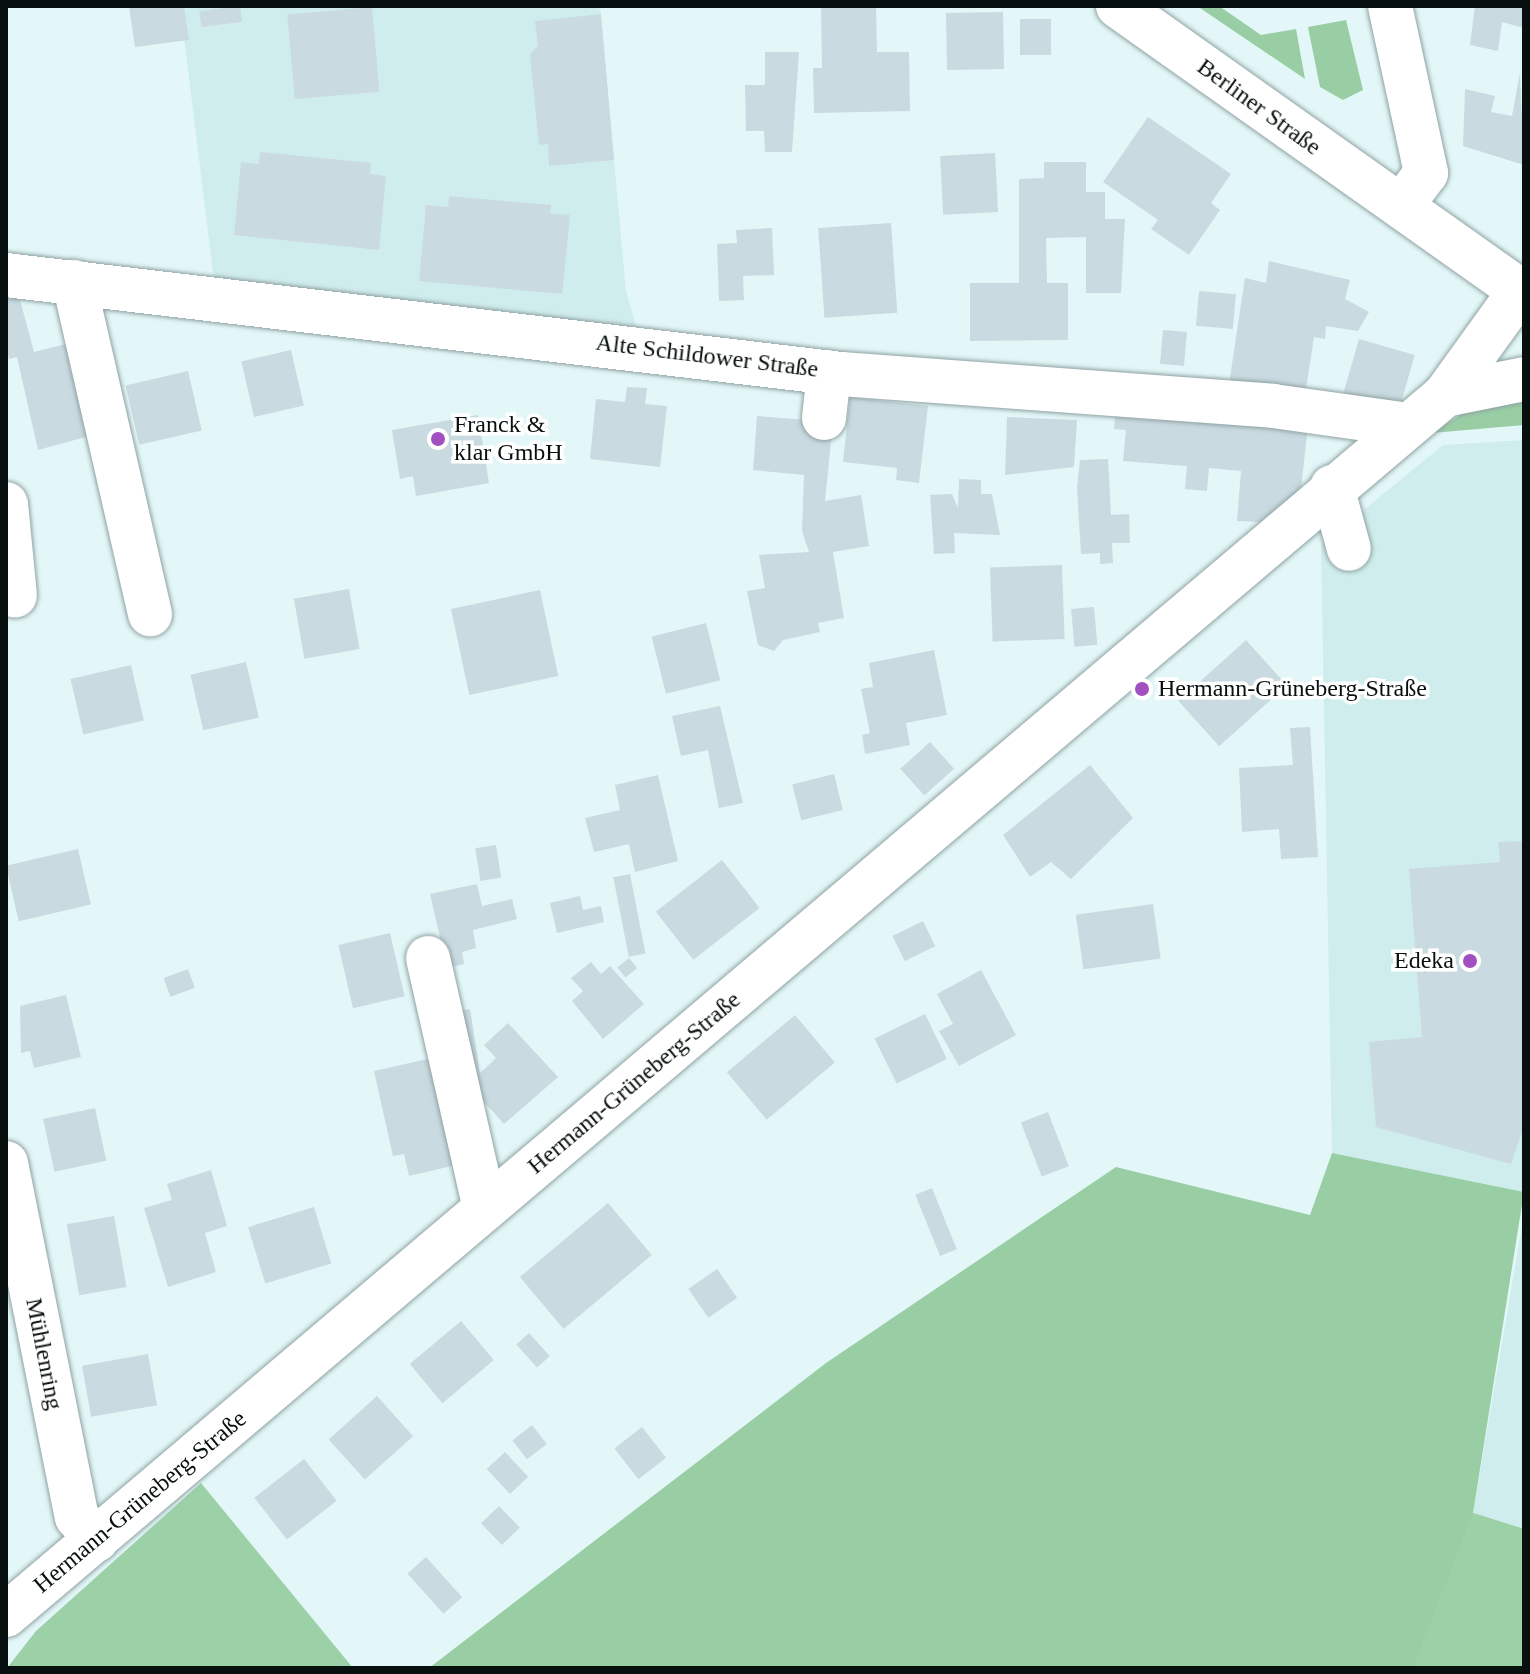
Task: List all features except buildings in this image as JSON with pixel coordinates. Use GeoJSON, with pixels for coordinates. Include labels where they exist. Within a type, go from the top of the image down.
{"type":"FeatureCollection","features":[{"type":"Feature","properties":{"kind":"street"},"geometry":{"type":"LineString","coordinates":[[1390,6],[1426,173],[1402,205]]}},
{"type":"Feature","properties":{"kind":"street","name":"Berliner Straße"},"geometry":{"type":"LineString","coordinates":[[1139,12],[1522,292]]}},
{"type":"Feature","properties":{"kind":"street","name":"Alte Schildower Straße"},"geometry":{"type":"LineString","coordinates":[[6,275],[829,372],[1273,406],[1409,425]]}},
{"type":"Feature","properties":{"kind":"street"},"geometry":{"type":"LineString","coordinates":[[74,282],[150,614]]}},
{"type":"Feature","properties":{"kind":"street","name":"Hermann-Grüneberg-Straße"},"geometry":{"type":"LineString","coordinates":[[6,1615],[1332,487],[1445,395],[1522,292]]}},
{"type":"Feature","properties":{"kind":"street"},"geometry":{"type":"LineString","coordinates":[[824,418],[829,372]]}},
{"type":"Feature","properties":{"kind":"street","name":"Hermann-Grüneberg-Straße"},"geometry":{"type":"LineString","coordinates":[[1445,395],[1524,379]]}},
{"type":"Feature","properties":{"kind":"street"},"geometry":{"type":"LineString","coordinates":[[1332,487],[1349,549]]}},
{"type":"Feature","properties":{"kind":"street"},"geometry":{"type":"LineString","coordinates":[[6,504],[15,596]]}},
{"type":"Feature","properties":{"kind":"street"},"geometry":{"type":"LineString","coordinates":[[428,958],[485,1209]]}},
{"type":"Feature","properties":{"kind":"street","name":"Mühlenring"},"geometry":{"type":"LineString","coordinates":[[6,1163],[77,1517],[96,1540]]}},
{"type":"Feature","properties":{"kind":"shaded area"},"geometry":{"type":"Polygon","coordinates":[[[180,6],[600,6],[626,291],[639,336],[215,288],[180,6]]]}},
{"type":"Feature","properties":{"kind":"shaded area"},"geometry":{"type":"Polygon","coordinates":[[[1524,440],[1524,1192],[1332,1153],[1321,545],[1443,445],[1524,440]]]}},
{"type":"Feature","properties":{"kind":"shaded area"},"geometry":{"type":"Polygon","coordinates":[[[1524,1214],[1524,1529],[1473,1513],[1524,1214]]]}},
{"type":"Feature","properties":{"kind":"green space"},"geometry":{"type":"Polygon","coordinates":[[[1197,6],[1219,6],[1261,35],[1296,29],[1305,79],[1197,6]]]}},
{"type":"Feature","properties":{"kind":"green space"},"geometry":{"type":"Polygon","coordinates":[[[1346,20],[1363,90],[1343,100],[1320,87],[1308,27],[1346,20]]]}},
{"type":"Feature","properties":{"kind":"green space"},"geometry":{"type":"Polygon","coordinates":[[[1524,402],[1524,425],[1432,433],[1468,410],[1524,402]]]}},
{"type":"Feature","properties":{"kind":"green space"},"geometry":{"type":"Polygon","coordinates":[[[1332,1153],[1524,1192],[1473,1513],[1524,1529],[1524,1668],[429,1668],[826,1363],[1116,1167],[1310,1215],[1332,1153]]]}},
{"type":"Feature","properties":{"kind":"green space"},"geometry":{"type":"Polygon","coordinates":[[[201,1483],[353,1668],[7,1668],[36,1631],[201,1483]]]}},
{"type":"Feature","properties":{"kind":"green space"},"geometry":{"type":"Polygon","coordinates":[[[1473,1513],[1524,1529],[1524,1668],[1413,1668],[1473,1513]]]}},
{"type":"Feature","properties":{"kind":"place","name":"Franck & klar GmbH"},"geometry":{"type":"Point","coordinates":[438,439]}},
{"type":"Feature","properties":{"kind":"place","name":"Hermann-Grüneberg-Straße"},"geometry":{"type":"Point","coordinates":[1142,689]}},
{"type":"Feature","properties":{"kind":"place","name":"Edeka"},"geometry":{"type":"Point","coordinates":[1470,961]}}]}
